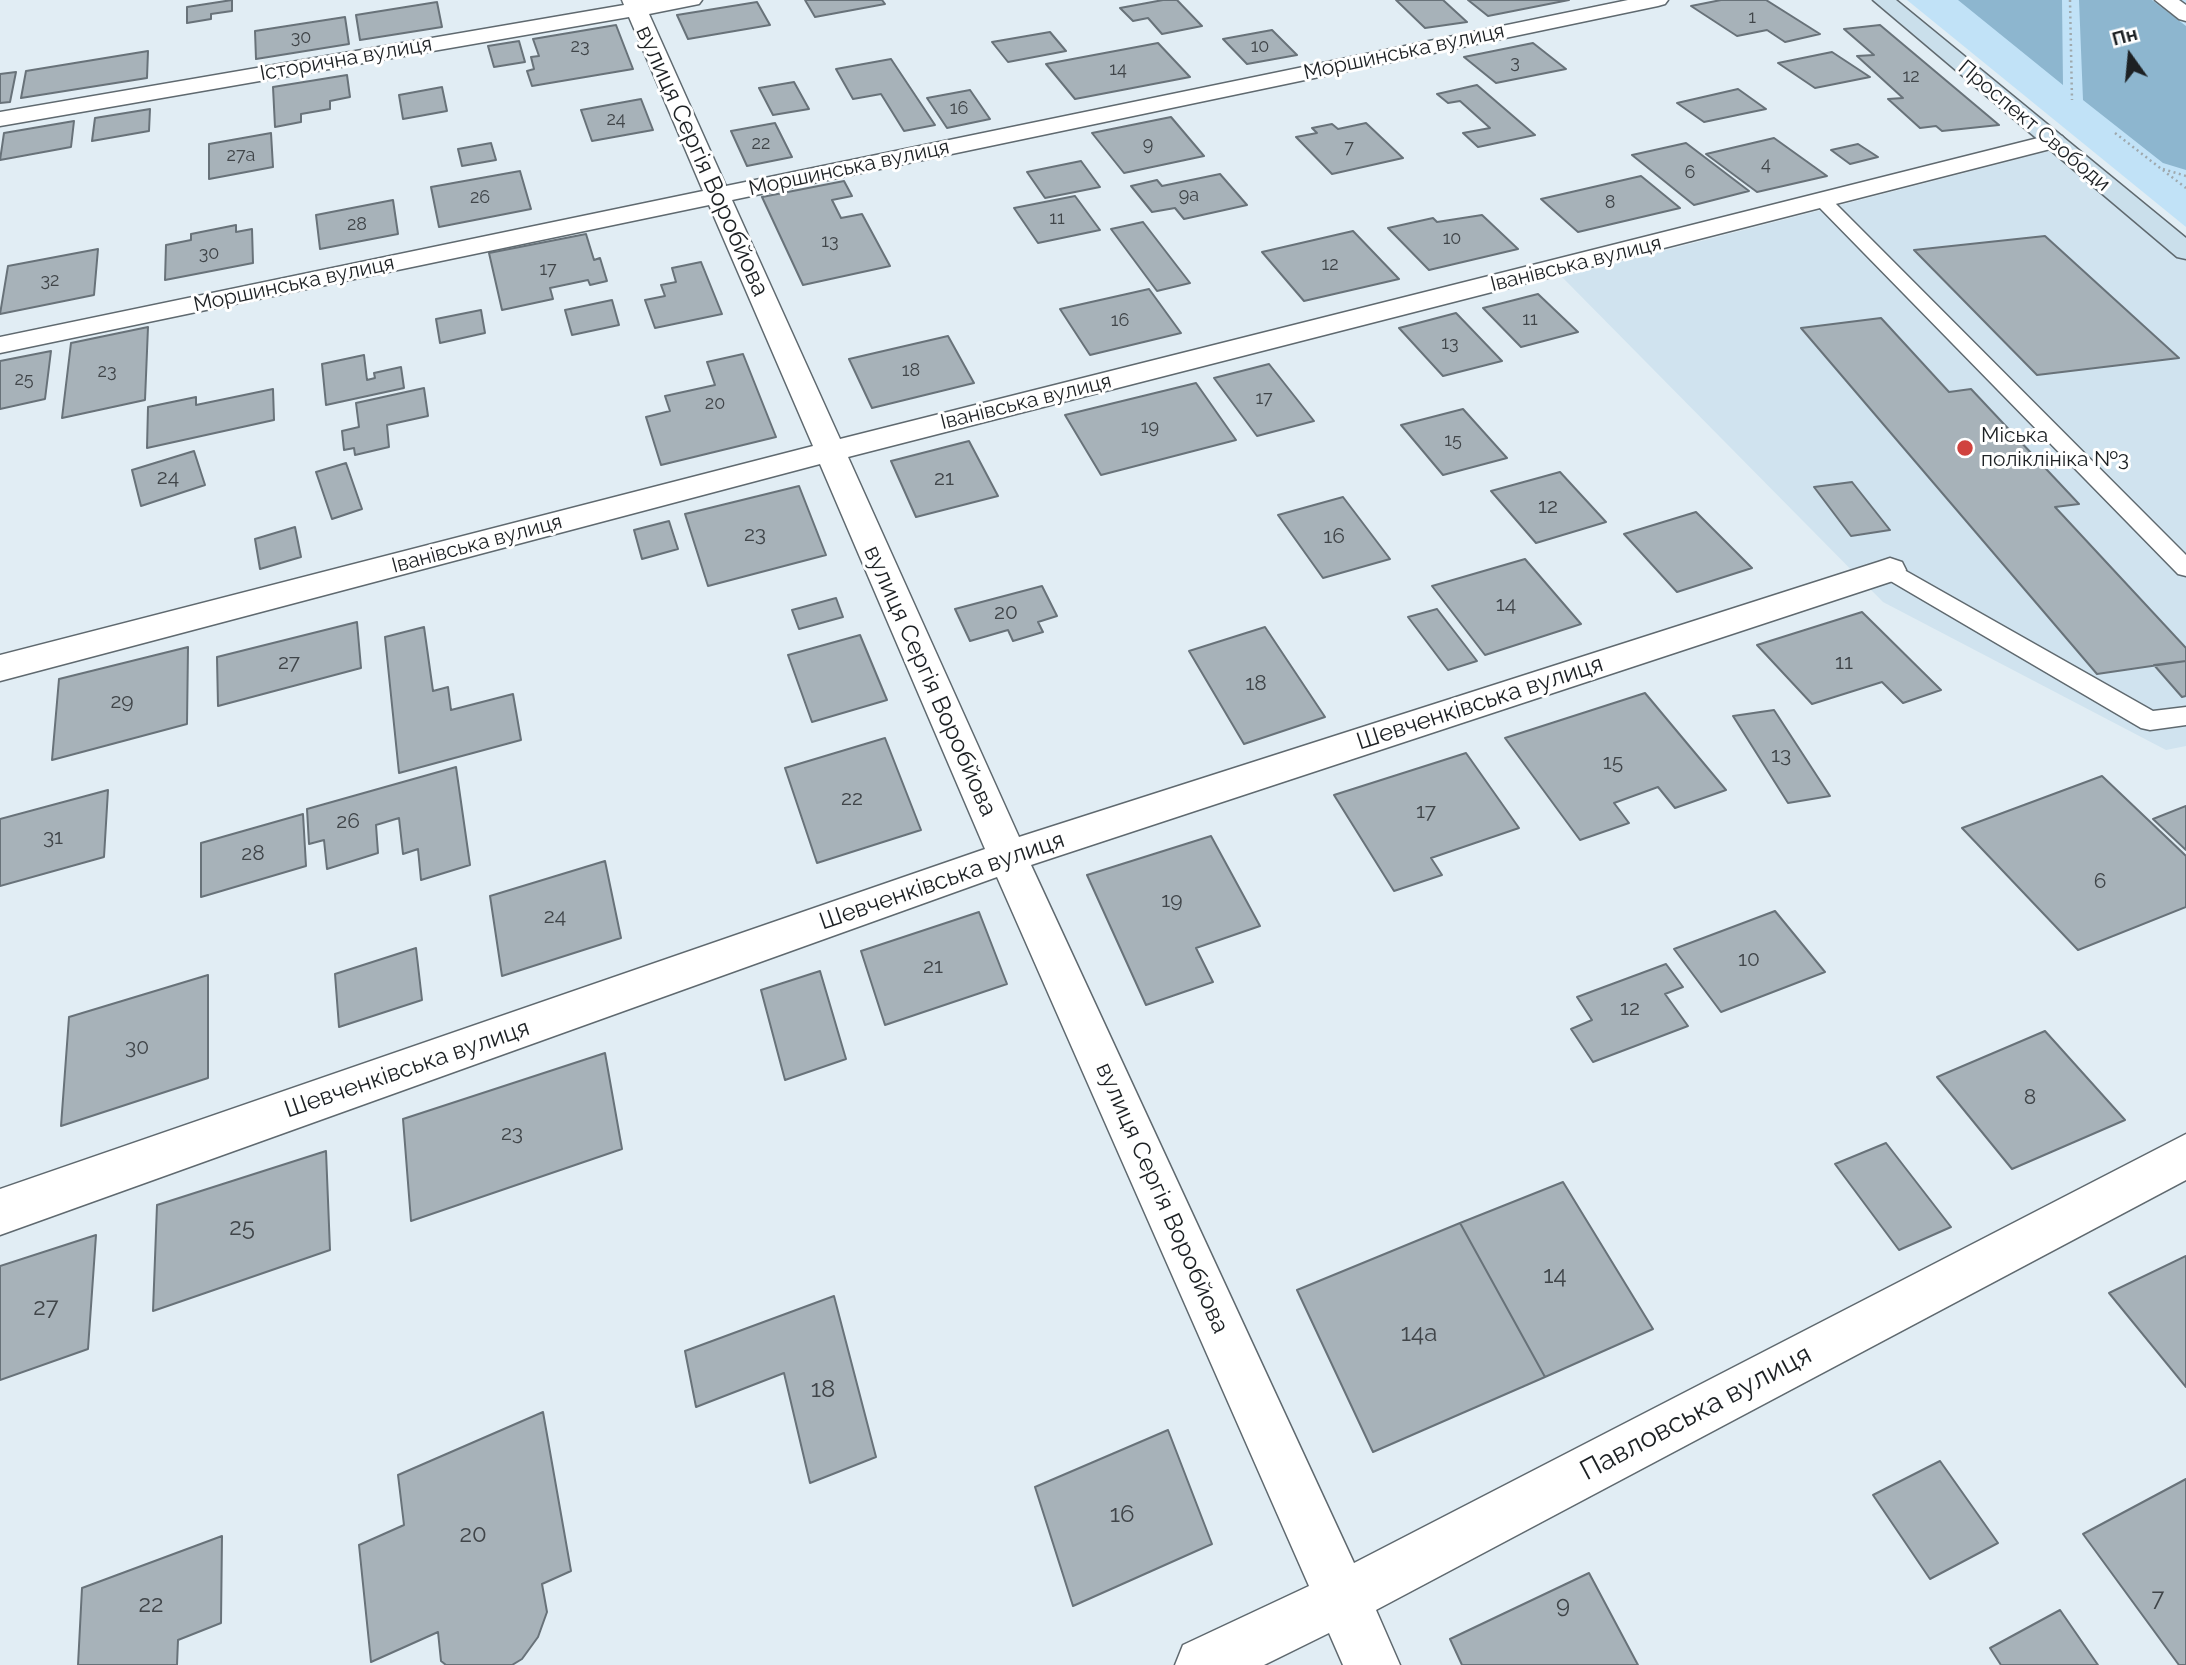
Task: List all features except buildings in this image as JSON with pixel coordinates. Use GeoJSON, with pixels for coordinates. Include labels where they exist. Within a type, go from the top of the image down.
{"type":"FeatureCollection","features":[{"type":"Feature","properties":{"kind":"main road","name":"Проспект Свободи"},"geometry":{"type":"LineString","coordinates":[[1883,0],[2186,251]]}},
{"type":"Feature","properties":{"kind":"street","name":"Історична вулиця"},"geometry":{"type":"LineString","coordinates":[[0,119],[634,5],[692,0]]}},
{"type":"Feature","properties":{"kind":"street","name":"Моршинська вулиця"},"geometry":{"type":"LineString","coordinates":[[0,345],[1658,0]]}},
{"type":"Feature","properties":{"kind":"street"},"geometry":{"type":"LineString","coordinates":[[2165,0],[2186,15]]}},
{"type":"Feature","properties":{"kind":"street","name":"вулиця Сергія Воробйова"},"geometry":{"type":"LineString","coordinates":[[634,5],[1008,857],[1372,1665]]}},
{"type":"Feature","properties":{"kind":"street","name":"Іванівська вулиця"},"geometry":{"type":"LineString","coordinates":[[0,668],[829,452],[2054,141]]}},
{"type":"Feature","properties":{"kind":"street","name":"Шевченківська вулиця"},"geometry":{"type":"LineString","coordinates":[[0,1212],[1008,857],[1890,570]]}},
{"type":"Feature","properties":{"kind":"street","name":"Павловська вулиця"},"geometry":{"type":"LineString","coordinates":[[1203,1665],[1343,1598],[2186,1156]]}},
{"type":"Feature","properties":{"kind":"lane"},"geometry":{"type":"LineString","coordinates":[[1823,201],[2186,568]]}},
{"type":"Feature","properties":{"kind":"lane"},"geometry":{"type":"LineString","coordinates":[[1890,570],[2150,721],[2186,716]]}},
{"type":"Feature","properties":{"kind":"path"},"geometry":{"type":"LineString","coordinates":[[2070,0],[2072,100]]}},
{"type":"Feature","properties":{"kind":"path"},"geometry":{"type":"LineString","coordinates":[[2161,169],[2186,176]]}},
{"type":"Feature","properties":{"kind":"shaded area"},"geometry":{"type":"Polygon","coordinates":[[[1907,0],[2186,0],[2186,227],[1907,0]]]}},
{"type":"Feature","properties":{"kind":"shaded area"},"geometry":{"type":"Polygon","coordinates":[[[1958,0],[2062,0],[2063,85],[1958,0]]]}},
{"type":"Feature","properties":{"kind":"shaded area"},"geometry":{"type":"Polygon","coordinates":[[[2079,0],[2152,0],[2186,26],[2186,170],[2163,163],[2083,100],[2079,0]]]}},
{"type":"Feature","properties":{"kind":"shaded area"},"geometry":{"type":"Polygon","coordinates":[[[2053,150],[2186,261],[2186,746],[2166,750],[1883,602],[1562,277],[2053,150]]]}},
{"type":"Feature","properties":{"kind":"place","name":"Міська поліклініка №3"},"geometry":{"type":"Point","coordinates":[1965,448]}}]}
